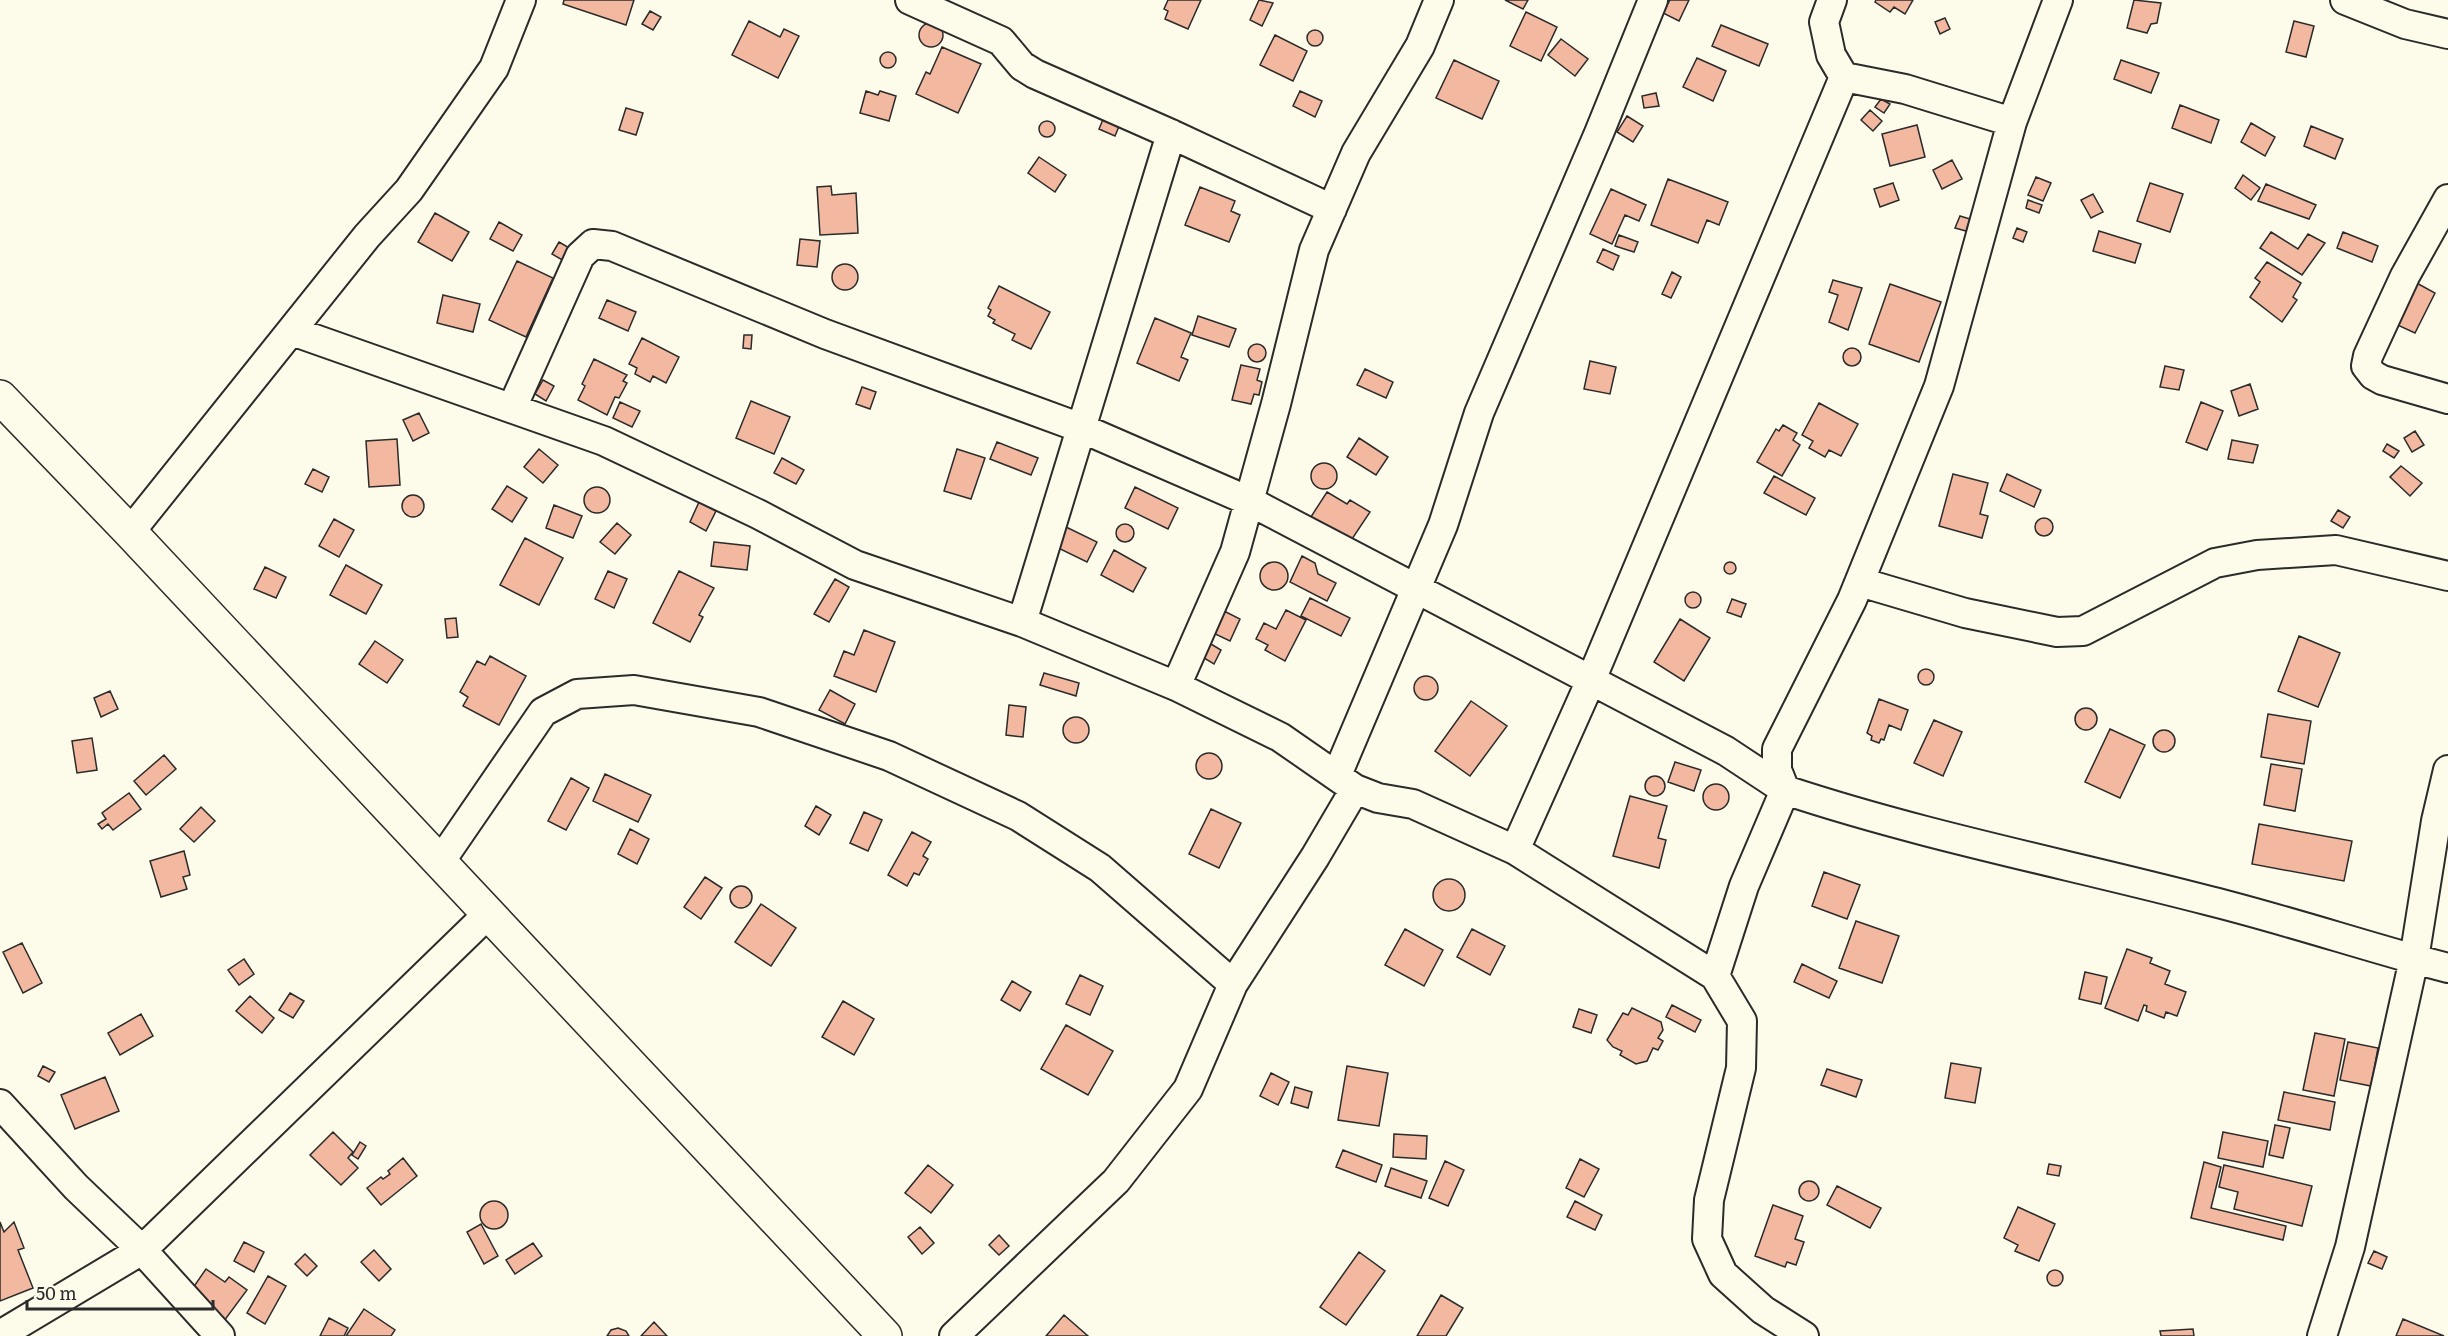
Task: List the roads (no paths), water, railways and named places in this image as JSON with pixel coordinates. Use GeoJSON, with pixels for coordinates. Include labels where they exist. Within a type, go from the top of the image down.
{"type":"FeatureCollection","features":[{"type":"Feature","properties":{"kind":"main road"},"geometry":{"type":"LineString","coordinates":[[0,397],[130,532],[885,1336]]}},
{"type":"Feature","properties":{"kind":"street"},"geometry":{"type":"LineString","coordinates":[[130,532],[367,236],[416,181],[494,68],[520,0]]}},
{"type":"Feature","properties":{"kind":"street"},"geometry":{"type":"LineString","coordinates":[[910,0],[1001,41],[1022,66],[1035,74],[1332,209]]}},
{"type":"Feature","properties":{"kind":"street"},"geometry":{"type":"LineString","coordinates":[[1176,686],[1235,552],[1314,250],[1356,153],[1420,46],[1440,0]]}},
{"type":"Feature","properties":{"kind":"street"},"geometry":{"type":"LineString","coordinates":[[954,1336],[1116,1181],[1188,1089],[1233,984],[1309,867],[1346,782],[1415,589],[1443,525],[1479,413],[1599,133],[1653,0]]}},
{"type":"Feature","properties":{"kind":"street"},"geometry":{"type":"LineString","coordinates":[[1832,0],[1824,22],[1831,55],[1844,77],[1905,89],[2012,122]]}},
{"type":"Feature","properties":{"kind":"street"},"geometry":{"type":"LineString","coordinates":[[1715,976],[1744,886],[1785,789],[1777,770],[1777,749],[1860,582],[1939,386],[2012,122],[2058,0]]}},
{"type":"Feature","properties":{"kind":"street"},"geometry":{"type":"LineString","coordinates":[[2345,0],[2404,24],[2448,34]]}},
{"type":"Feature","properties":{"kind":"street"},"geometry":{"type":"LineString","coordinates":[[1515,850],[1591,680],[1844,77]]}},
{"type":"Feature","properties":{"kind":"street"},"geometry":{"type":"LineString","coordinates":[[1022,622],[1171,134]]}},
{"type":"Feature","properties":{"kind":"street"},"geometry":{"type":"LineString","coordinates":[[2448,199],[2405,276],[2368,356],[2366,366],[2373,375],[2382,380],[2448,399]]}},
{"type":"Feature","properties":{"kind":"street"},"geometry":{"type":"LineString","coordinates":[[512,408],[580,256],[593,244],[612,246],[825,334],[1081,428],[1249,501],[1726,751],[1785,789],[1850,811],[1967,843],[2211,901],[2448,968]]}},
{"type":"Feature","properties":{"kind":"street"},"geometry":{"type":"LineString","coordinates":[[292,331],[604,441],[758,514],[855,565],[1022,622],[1176,686],[1280,738],[1346,782],[1378,798],[1413,804],[1515,850],[1715,976],[1742,1021],[1742,1068],[1709,1200],[1707,1239],[1723,1274],[1763,1310],[1804,1336]]}},
{"type":"Feature","properties":{"kind":"street"},"geometry":{"type":"LineString","coordinates":[[1860,582],[1965,613],[2057,632],[2083,632],[2214,563],[2257,555],[2336,550],[2448,576]]}},
{"type":"Feature","properties":{"kind":"street"},"geometry":{"type":"LineString","coordinates":[[440,862],[543,712],[577,694],[634,690],[759,712],[889,756],[1018,816],[1100,868],[1233,984]]}},
{"type":"Feature","properties":{"kind":"street"},"geometry":{"type":"LineString","coordinates":[[2322,1336],[2350,1247],[2414,959],[2436,821],[2448,770]]}},
{"type":"Feature","properties":{"kind":"street"},"geometry":{"type":"LineString","coordinates":[[0,1335],[142,1250],[488,914]]}},
{"type":"Feature","properties":{"kind":"street"},"geometry":{"type":"LineString","coordinates":[[0,1104],[76,1187],[142,1250],[220,1336]]}}]}
